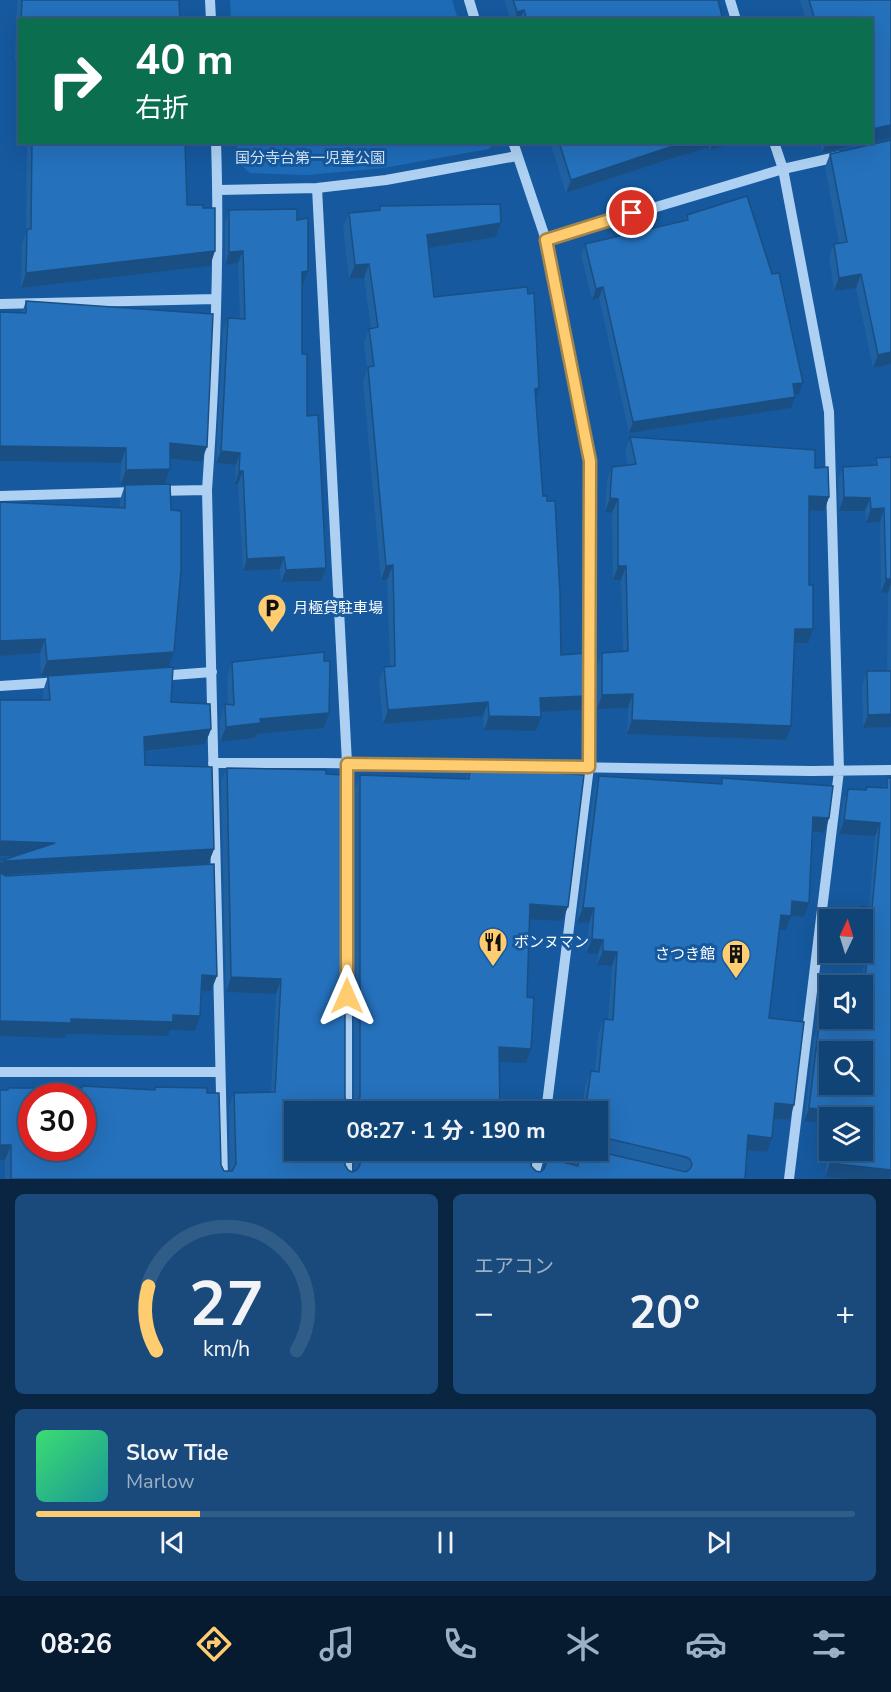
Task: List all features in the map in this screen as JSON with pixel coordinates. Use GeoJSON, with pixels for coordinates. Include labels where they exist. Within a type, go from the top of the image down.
{"type":"FeatureCollection","features":[{"type":"Feature","properties":{"kind":"street"},"geometry":{"type":"LineString","coordinates":[[210,0],[211,18]]}},
{"type":"Feature","properties":{"kind":"street"},"geometry":{"type":"LineString","coordinates":[[470,0],[475,18]]}},
{"type":"Feature","properties":{"kind":"street"},"geometry":{"type":"LineString","coordinates":[[730,0],[735,18]]}},
{"type":"Feature","properties":{"kind":"street"},"geometry":{"type":"LineString","coordinates":[[216,144],[218,190],[216,299],[207,490],[213,763],[211,872],[223,1179]]}},
{"type":"Feature","properties":{"kind":"street"},"geometry":{"type":"LineString","coordinates":[[514,144],[546,240],[590,461],[589,767],[547,1101]]}},
{"type":"Feature","properties":{"kind":"street"},"geometry":{"type":"LineString","coordinates":[[775,144],[783,169],[829,412],[839,771],[789,1179]]}},
{"type":"Feature","properties":{"kind":"street"},"geometry":{"type":"LineString","coordinates":[[546,240],[783,169],[847,155]]}},
{"type":"Feature","properties":{"kind":"street"},"geometry":{"type":"LineString","coordinates":[[218,190],[317,188],[386,180],[518,156]]}},
{"type":"Feature","properties":{"kind":"street"},"geometry":{"type":"LineString","coordinates":[[317,188],[347,764],[347,1101]]}},
{"type":"Feature","properties":{"kind":"street"},"geometry":{"type":"LineString","coordinates":[[0,304],[216,299]]}},
{"type":"Feature","properties":{"kind":"street"},"geometry":{"type":"LineString","coordinates":[[0,496],[207,490]]}},
{"type":"Feature","properties":{"kind":"street"},"geometry":{"type":"LineString","coordinates":[[153,676],[212,672]]}},
{"type":"Feature","properties":{"kind":"street"},"geometry":{"type":"LineString","coordinates":[[0,686],[70,681]]}},
{"type":"Feature","properties":{"kind":"street"},"geometry":{"type":"LineString","coordinates":[[213,763],[891,770]]}},
{"type":"Feature","properties":{"kind":"street"},"geometry":{"type":"LineString","coordinates":[[0,1072],[220,1072]]}},
{"type":"Feature","properties":{"kind":"street"},"geometry":{"type":"LineString","coordinates":[[347,1161],[347,1179]]}},
{"type":"Feature","properties":{"kind":"street"},"geometry":{"type":"LineString","coordinates":[[533,1179],[538,1161]]}},
{"type":"Feature","properties":{"kind":"green space"},"geometry":{"type":"Polygon","coordinates":[[[230,0],[452,0],[458,18],[231,18],[230,0]]]}},
{"type":"Feature","properties":{"kind":"green space","name":"国分寺台第一児童公園"},"geometry":{"type":"Polygon","coordinates":[[[237,144],[493,144],[489,149],[383,168],[308,175],[250,173],[238,162],[237,144]]]}},
{"type":"Feature","properties":{"kind":"building"},"geometry":{"type":"Polygon","coordinates":[[[22,0],[179,0],[180,18],[21,18],[22,0]]]}},
{"type":"Feature","properties":{"kind":"building"},"geometry":{"type":"Polygon","coordinates":[[[513,0],[718,0],[722,18],[526,18],[524,10],[517,12],[513,0]]]}},
{"type":"Feature","properties":{"kind":"building"},"geometry":{"type":"Polygon","coordinates":[[[809,0],[891,0],[891,125],[873,129],[873,18],[814,18],[809,0]]]}},
{"type":"Feature","properties":{"kind":"building"},"geometry":{"type":"Polygon","coordinates":[[[891,140],[891,352],[878,355],[861,274],[839,278],[834,244],[847,242],[830,154],[891,140]]]}},
{"type":"Feature","properties":{"kind":"building"},"geometry":{"type":"Polygon","coordinates":[[[32,144],[185,144],[187,205],[215,208],[215,251],[26,273],[27,229],[31,229],[32,144]]]}},
{"type":"Feature","properties":{"kind":"building"},"geometry":{"type":"Polygon","coordinates":[[[560,144],[679,144],[571,180],[560,144]]]}},
{"type":"Feature","properties":{"kind":"building"},"geometry":{"type":"Polygon","coordinates":[[[747,196],[772,274],[779,273],[803,383],[793,384],[795,397],[633,422],[603,287],[596,289],[585,244],[688,220],[687,215],[747,196]]]}},
{"type":"Feature","properties":{"kind":"building"},"geometry":{"type":"Polygon","coordinates":[[[500,204],[501,223],[427,235],[434,297],[527,287],[528,294],[534,293],[539,388],[535,389],[543,496],[547,496],[547,501],[555,501],[561,655],[587,653],[587,696],[540,698],[541,717],[489,716],[488,702],[388,710],[384,667],[395,666],[393,565],[386,566],[368,367],[374,366],[369,329],[378,327],[369,264],[355,265],[349,213],[380,210],[380,206],[500,204]]]}},
{"type":"Feature","properties":{"kind":"building"},"geometry":{"type":"Polygon","coordinates":[[[297,209],[297,220],[308,218],[308,271],[302,272],[302,354],[307,354],[307,416],[318,415],[326,568],[286,570],[284,557],[247,559],[243,471],[239,471],[240,453],[221,451],[228,318],[245,319],[243,251],[229,252],[229,210],[297,209]]]}},
{"type":"Feature","properties":{"kind":"building"},"geometry":{"type":"Polygon","coordinates":[[[26,301],[213,314],[207,447],[170,443],[170,469],[126,470],[126,448],[0,446],[0,312],[26,313],[26,301]]]}},
{"type":"Feature","properties":{"kind":"building"},"geometry":{"type":"Polygon","coordinates":[[[630,437],[815,450],[815,468],[828,467],[829,497],[809,496],[809,585],[813,585],[813,629],[795,629],[791,726],[632,720],[633,694],[602,695],[602,653],[628,651],[626,566],[618,566],[618,499],[610,498],[612,467],[636,464],[630,437]]]}},
{"type":"Feature","properties":{"kind":"building"},"geometry":{"type":"Polygon","coordinates":[[[891,457],[891,579],[886,579],[884,508],[871,509],[870,498],[844,497],[843,467],[877,465],[876,458],[891,457]]]}},
{"type":"Feature","properties":{"kind":"building"},"geometry":{"type":"Polygon","coordinates":[[[170,484],[171,510],[181,511],[181,570],[174,652],[47,661],[45,639],[0,641],[0,502],[125,508],[125,485],[170,484]]]}},
{"type":"Feature","properties":{"kind":"building"},"geometry":{"type":"Polygon","coordinates":[[[324,652],[324,661],[330,661],[329,713],[260,719],[261,723],[226,727],[225,704],[234,705],[232,662],[324,652]]]}},
{"type":"Feature","properties":{"kind":"building"},"geometry":{"type":"Polygon","coordinates":[[[173,667],[171,702],[210,704],[211,729],[144,737],[145,765],[212,767],[214,849],[5,861],[0,864],[0,861],[55,843],[0,841],[0,700],[50,700],[48,676],[173,667]]]}},
{"type":"Feature","properties":{"kind":"building"},"geometry":{"type":"Polygon","coordinates":[[[867,671],[891,671],[891,714],[868,715],[867,671]]]}},
{"type":"Feature","properties":{"kind":"building"},"geometry":{"type":"Polygon","coordinates":[[[470,767],[584,775],[568,907],[530,904],[527,997],[534,998],[531,1049],[499,1047],[500,1101],[358,1101],[360,1097],[360,775],[469,779],[470,767]]]}},
{"type":"Feature","properties":{"kind":"building"},"geometry":{"type":"Polygon","coordinates":[[[227,768],[326,770],[326,774],[345,775],[346,1101],[284,1101],[284,1161],[345,1161],[348,1170],[352,1172],[357,1170],[360,1161],[532,1161],[531,1166],[540,1172],[547,1161],[559,1161],[578,1166],[579,1161],[608,1161],[608,1154],[686,1172],[692,1165],[690,1159],[686,1157],[608,1139],[608,1101],[587,1101],[591,1071],[599,1072],[604,1019],[613,1020],[617,952],[603,951],[603,940],[592,939],[594,908],[583,908],[599,776],[722,784],[722,778],[833,786],[829,818],[813,817],[809,903],[792,901],[791,916],[781,915],[769,1018],[804,1022],[794,1105],[775,1103],[772,1138],[748,1135],[745,1179],[11,1179],[11,1145],[0,1145],[0,1090],[18,1088],[18,1161],[96,1161],[96,1087],[155,1090],[155,1087],[207,1088],[207,1093],[219,1093],[221,1165],[224,1171],[232,1171],[236,1164],[234,1093],[275,1092],[281,979],[231,977],[227,768]]]}},
{"type":"Feature","properties":{"kind":"building"},"geometry":{"type":"Polygon","coordinates":[[[887,778],[891,778],[891,1170],[830,1163],[830,1161],[873,1161],[873,1107],[809,1108],[819,1025],[819,1029],[873,1029],[873,975],[865,975],[867,963],[873,963],[873,909],[862,909],[862,906],[872,908],[880,823],[844,820],[848,789],[866,790],[867,787],[887,788],[887,778]]]}},
{"type":"Feature","properties":{"kind":"building"},"geometry":{"type":"Polygon","coordinates":[[[214,864],[217,976],[202,975],[200,1016],[173,1015],[173,1022],[71,1019],[71,1023],[1,1021],[0,1028],[0,872],[6,876],[214,864]]]}},
{"type":"Feature","properties":{"kind":"place","name":"月極貸駐車場"},"geometry":{"type":"Point","coordinates":[272,634]}},
{"type":"Feature","properties":{"kind":"place","name":"ボンヌマン"},"geometry":{"type":"Point","coordinates":[493,968]}},
{"type":"Feature","properties":{"kind":"place","name":"さつき館"},"geometry":{"type":"Point","coordinates":[736,980]}},
{"type":"Feature","properties":{"kind":"route"},"geometry":{"type":"LineString","coordinates":[[347,996],[347,764],[589,767],[590,461],[546,240],[632,213]]}}]}
